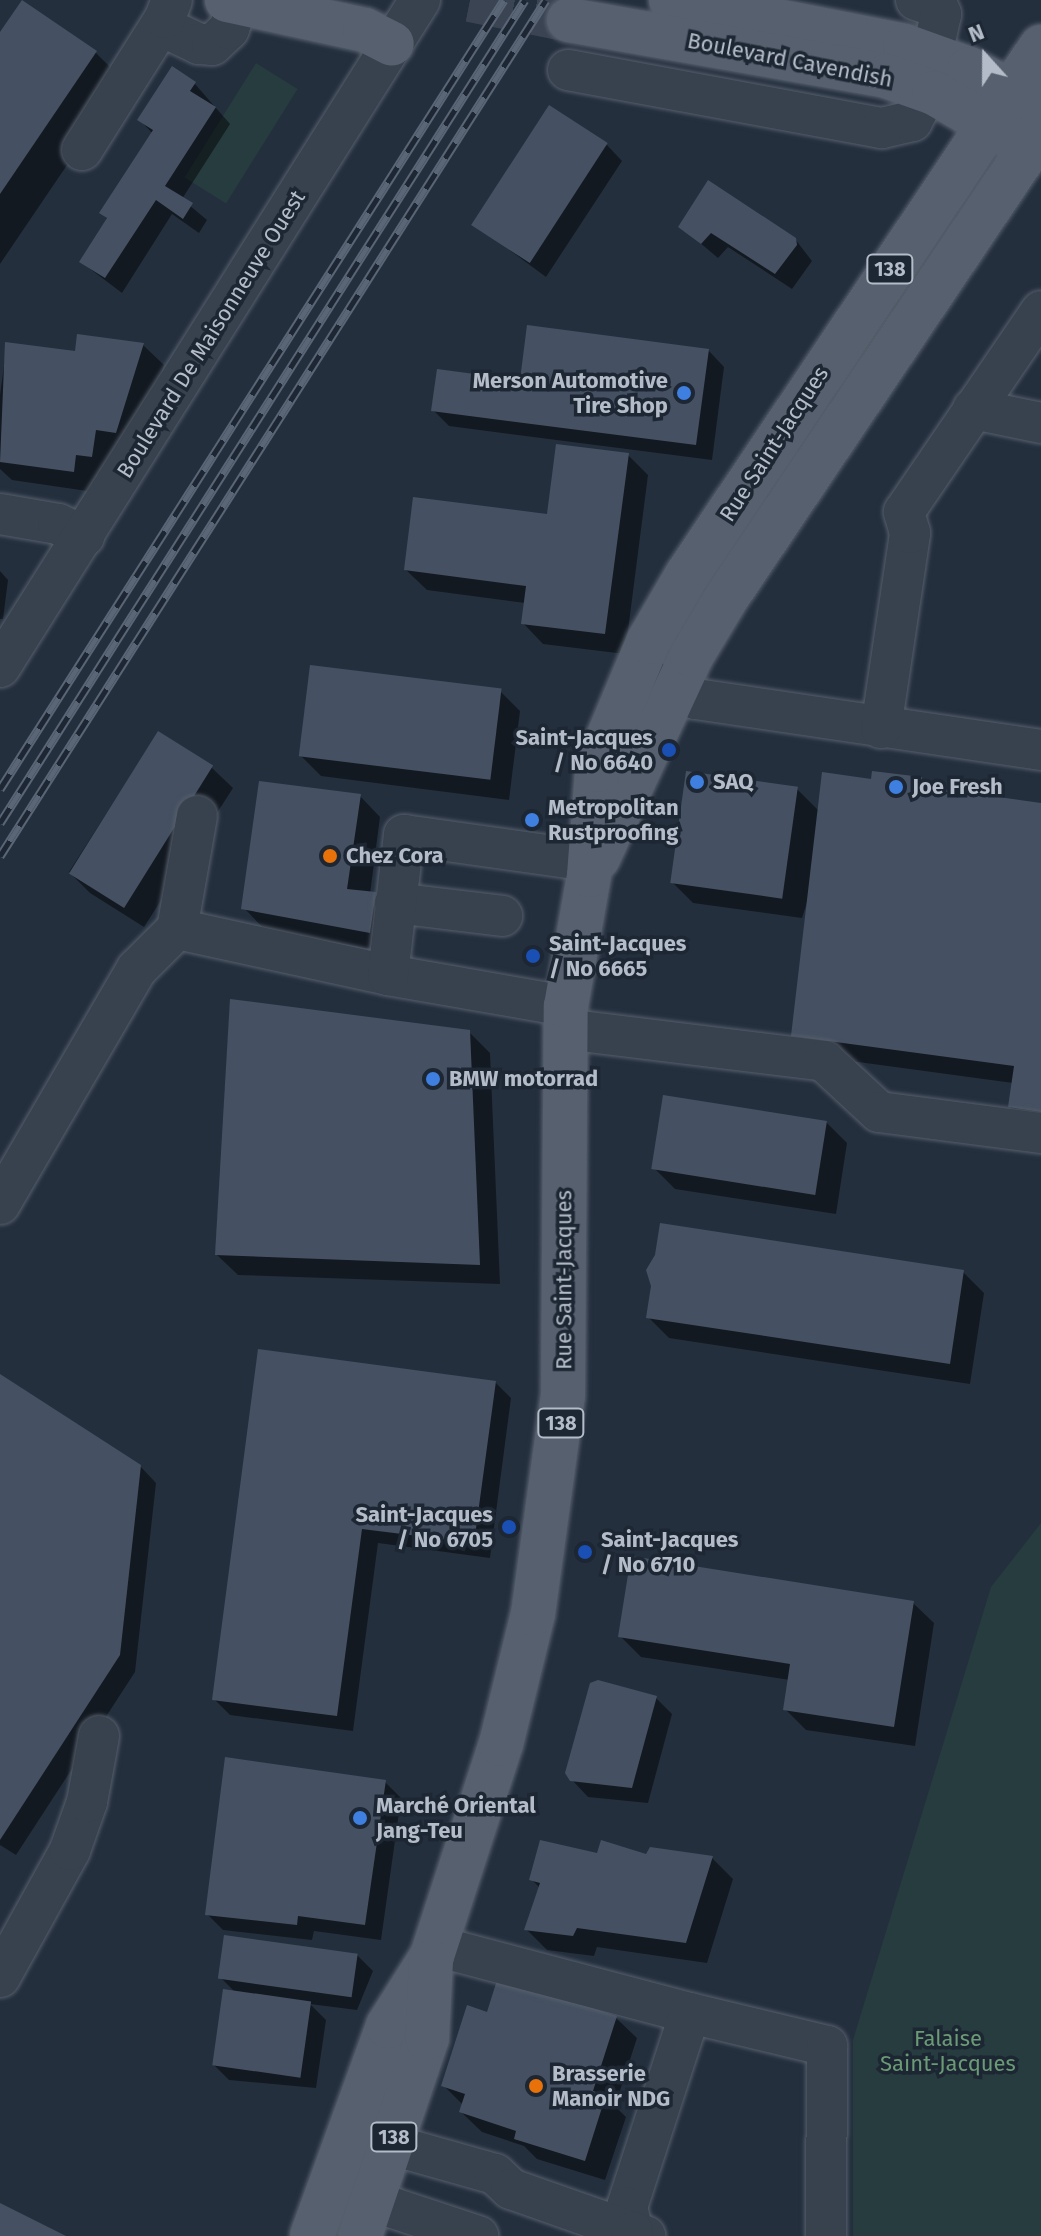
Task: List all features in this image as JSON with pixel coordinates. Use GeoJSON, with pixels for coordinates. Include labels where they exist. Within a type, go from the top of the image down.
{"type":"FeatureCollection","features":[{"type":"Feature","properties":{"kind":"main road","name":"Boulevard Cavendish"},"geometry":{"type":"LineString","coordinates":[[671,0],[885,41],[930,73],[1026,127]]}},
{"type":"Feature","properties":{"kind":"main road"},"geometry":{"type":"LineString","coordinates":[[232,1],[365,30],[407,21]]}},
{"type":"Feature","properties":{"kind":"main road","name":"Boulevard Cavendish"},"geometry":{"type":"LineString","coordinates":[[569,20],[833,65],[930,73]]}},
{"type":"Feature","properties":{"kind":"main road","name":"Rue Saint-Jacques"},"geometry":{"type":"LineString","coordinates":[[589,868],[674,691],[756,550],[1026,127],[1041,47]]}},
{"type":"Feature","properties":{"kind":"main road","name":"Rue Saint-Jacques"},"geometry":{"type":"LineString","coordinates":[[312,2236],[371,2140],[427,2038],[434,1951],[510,1711],[533,1614],[554,1488],[565,1335],[566,1018],[589,868],[597,770],[635,673],[687,575],[1026,127]]}},
{"type":"Feature","properties":{"kind":"main road","name":"Rue Saint-Jacques"},"geometry":{"type":"LineString","coordinates":[[366,2218],[371,2140]]}},
{"type":"Feature","properties":{"kind":"street"},"geometry":{"type":"LineString","coordinates":[[568,70],[882,128],[912,121],[930,73],[941,14],[938,7],[916,0]]}},
{"type":"Feature","properties":{"kind":"street"},"geometry":{"type":"LineString","coordinates":[[82,150],[166,13],[210,60],[219,40],[229,29],[232,1]]}},
{"type":"Feature","properties":{"kind":"street","name":"Boulevard De Maisonneuve Ouest"},"geometry":{"type":"LineString","coordinates":[[0,667],[407,21]]}},
{"type":"Feature","properties":{"kind":"street"},"geometry":{"type":"LineString","coordinates":[[881,728],[910,533],[904,512],[1041,311]]}},
{"type":"Feature","properties":{"kind":"street"},"geometry":{"type":"LineString","coordinates":[[973,409],[1041,423]]}},
{"type":"Feature","properties":{"kind":"street"},"geometry":{"type":"LineString","coordinates":[[0,514],[58,524],[84,536]]}},
{"type":"Feature","properties":{"kind":"street"},"geometry":{"type":"LineString","coordinates":[[635,673],[674,691],[881,728],[1041,750]]}},
{"type":"Feature","properties":{"kind":"street"},"geometry":{"type":"LineString","coordinates":[[0,1204],[137,969],[177,929],[197,816]]}},
{"type":"Feature","properties":{"kind":"street"},"geometry":{"type":"LineString","coordinates":[[388,975],[404,835],[589,868]]}},
{"type":"Feature","properties":{"kind":"street"},"geometry":{"type":"LineString","coordinates":[[395,903],[502,916]]}},
{"type":"Feature","properties":{"kind":"street"},"geometry":{"type":"LineString","coordinates":[[177,929],[566,1018],[824,1061],[879,1112],[1041,1133]]}},
{"type":"Feature","properties":{"kind":"street"},"geometry":{"type":"LineString","coordinates":[[0,1977],[70,1850],[87,1802],[99,1736]]}},
{"type":"Feature","properties":{"kind":"street"},"geometry":{"type":"LineString","coordinates":[[434,1951],[827,2046],[826,2236]]}},
{"type":"Feature","properties":{"kind":"street"},"geometry":{"type":"LineString","coordinates":[[637,2235],[627,2207],[690,2013]]}},
{"type":"Feature","properties":{"kind":"street"},"geometry":{"type":"LineString","coordinates":[[371,2140],[495,2174],[511,2189],[637,2235]]}},
{"type":"Feature","properties":{"kind":"street"},"geometry":{"type":"LineString","coordinates":[[366,2218],[478,2236]]}},
{"type":"Feature","properties":{"kind":"green space"},"geometry":{"type":"Polygon","coordinates":[[[256,63],[298,89],[226,203],[184,177],[256,63]]]}},
{"type":"Feature","properties":{"kind":"green space","name":"Falaise Saint-Jacques"},"geometry":{"type":"Polygon","coordinates":[[[1041,1523],[1041,2236],[853,2236],[853,2040],[991,1587],[1041,1523]]]}},
{"type":"Feature","properties":{"kind":"building"},"geometry":{"type":"Polygon","coordinates":[[[22,0],[97,51],[0,194],[0,32],[22,0]]]}},
{"type":"Feature","properties":{"kind":"building"},"geometry":{"type":"Polygon","coordinates":[[[172,66],[196,82],[190,91],[216,107],[165,186],[193,203],[183,219],[156,200],[105,278],[79,262],[107,218],[99,213],[153,130],[137,120],[172,66]]]}},
{"type":"Feature","properties":{"kind":"building"},"geometry":{"type":"Polygon","coordinates":[[[549,105],[608,143],[530,263],[471,225],[549,105]]]}},
{"type":"Feature","properties":{"kind":"building"},"geometry":{"type":"Polygon","coordinates":[[[708,180],[796,238],[797,245],[775,274],[711,233],[701,244],[678,227],[708,180]]]}},
{"type":"Feature","properties":{"kind":"building"},"geometry":{"type":"Polygon","coordinates":[[[527,325],[709,349],[696,445],[431,411],[437,369],[520,380],[527,325]]]}},
{"type":"Feature","properties":{"kind":"building"},"geometry":{"type":"Polygon","coordinates":[[[77,334],[144,343],[116,433],[96,430],[92,457],[76,455],[74,472],[0,462],[5,342],[75,351],[77,334]]]}},
{"type":"Feature","properties":{"kind":"building"},"geometry":{"type":"Polygon","coordinates":[[[556,444],[629,453],[605,634],[521,624],[526,586],[404,570],[413,497],[547,514],[556,444]]]}},
{"type":"Feature","properties":{"kind":"building"},"geometry":{"type":"Polygon","coordinates":[[[310,665],[502,689],[490,780],[299,756],[310,665]]]}},
{"type":"Feature","properties":{"kind":"building"},"geometry":{"type":"Polygon","coordinates":[[[158,731],[213,765],[124,908],[69,873],[158,731]]]}},
{"type":"Feature","properties":{"kind":"building"},"geometry":{"type":"Polygon","coordinates":[[[686,771],[798,787],[782,899],[670,883],[686,771]]]}},
{"type":"Feature","properties":{"kind":"building"},"geometry":{"type":"Polygon","coordinates":[[[872,771],[922,777],[921,786],[1041,803],[1041,1112],[1008,1107],[1014,1066],[791,1036],[822,772],[871,779],[872,771]]]}},
{"type":"Feature","properties":{"kind":"building"},"geometry":{"type":"Polygon","coordinates":[[[259,781],[361,794],[347,889],[376,892],[370,933],[241,909],[259,781]]]}},
{"type":"Feature","properties":{"kind":"building"},"geometry":{"type":"Polygon","coordinates":[[[230,999],[470,1030],[480,1265],[215,1255],[230,999]]]}},
{"type":"Feature","properties":{"kind":"building"},"geometry":{"type":"Polygon","coordinates":[[[663,1095],[827,1121],[815,1195],[651,1169],[663,1095]]]}},
{"type":"Feature","properties":{"kind":"building"},"geometry":{"type":"Polygon","coordinates":[[[660,1223],[964,1270],[950,1364],[646,1318],[651,1286],[646,1270],[655,1255],[660,1223]]]}},
{"type":"Feature","properties":{"kind":"building"},"geometry":{"type":"Polygon","coordinates":[[[258,1349],[496,1381],[474,1543],[362,1529],[337,1716],[212,1700],[258,1349]]]}},
{"type":"Feature","properties":{"kind":"building"},"geometry":{"type":"Polygon","coordinates":[[[0,1374],[141,1465],[120,1655],[0,1840],[0,1374]]]}},
{"type":"Feature","properties":{"kind":"building"},"geometry":{"type":"Polygon","coordinates":[[[631,1556],[914,1601],[894,1727],[783,1710],[790,1664],[618,1637],[631,1556]]]}},
{"type":"Feature","properties":{"kind":"building"},"geometry":{"type":"Polygon","coordinates":[[[598,1680],[657,1696],[632,1788],[570,1781],[565,1773],[590,1683],[598,1680]]]}},
{"type":"Feature","properties":{"kind":"building"},"geometry":{"type":"Polygon","coordinates":[[[225,1757],[386,1780],[365,1925],[298,1916],[297,1925],[205,1915],[225,1757]]]}},
{"type":"Feature","properties":{"kind":"building"},"geometry":{"type":"Polygon","coordinates":[[[540,1840],[597,1853],[601,1840],[646,1854],[650,1847],[713,1856],[686,1943],[577,1928],[573,1936],[524,1930],[540,1883],[529,1880],[540,1840]]]}},
{"type":"Feature","properties":{"kind":"building"},"geometry":{"type":"Polygon","coordinates":[[[224,1935],[358,1954],[352,1997],[218,1979],[224,1935]]]}},
{"type":"Feature","properties":{"kind":"building"},"geometry":{"type":"Polygon","coordinates":[[[498,1977],[617,2016],[593,2091],[606,2095],[585,2161],[514,2139],[516,2131],[459,2112],[465,2094],[441,2086],[467,2005],[487,2012],[498,1977]]]}},
{"type":"Feature","properties":{"kind":"building"},"geometry":{"type":"Polygon","coordinates":[[[223,1989],[311,2001],[300,2078],[212,2065],[223,1989]]]}},
{"type":"Feature","properties":{"kind":"building"},"geometry":{"type":"Polygon","coordinates":[[[0,2203],[66,2236],[0,2236],[0,2203]]]}},
{"type":"Feature","properties":{"kind":"tunnel"},"geometry":{"type":"LineString","coordinates":[[470,0],[569,20]]}},
{"type":"Feature","properties":{"kind":"railway"},"geometry":{"type":"LineString","coordinates":[[0,789],[504,0]]}},
{"type":"Feature","properties":{"kind":"railway"},"geometry":{"type":"LineString","coordinates":[[0,823],[525,0]]}},
{"type":"Feature","properties":{"kind":"railway"},"geometry":{"type":"LineString","coordinates":[[0,856],[546,0]]}},
{"type":"Feature","properties":{"kind":"place","name":"Merson Automotive Tire Shop"},"geometry":{"type":"Point","coordinates":[684,393]}},
{"type":"Feature","properties":{"kind":"place","name":"Saint-Jacques / No 6640"},"geometry":{"type":"Point","coordinates":[669,750]}},
{"type":"Feature","properties":{"kind":"place","name":"SAQ"},"geometry":{"type":"Point","coordinates":[697,782]}},
{"type":"Feature","properties":{"kind":"place","name":"Joe Fresh"},"geometry":{"type":"Point","coordinates":[896,787]}},
{"type":"Feature","properties":{"kind":"place","name":"Metropolitan Rustproofing"},"geometry":{"type":"Point","coordinates":[532,820]}},
{"type":"Feature","properties":{"kind":"place","name":"Chez Cora"},"geometry":{"type":"Point","coordinates":[330,856]}},
{"type":"Feature","properties":{"kind":"place","name":"Saint-Jacques / No 6665"},"geometry":{"type":"Point","coordinates":[533,956]}},
{"type":"Feature","properties":{"kind":"place","name":"BMW motorrad"},"geometry":{"type":"Point","coordinates":[433,1079]}},
{"type":"Feature","properties":{"kind":"place","name":"Saint-Jacques / No 6705"},"geometry":{"type":"Point","coordinates":[509,1527]}},
{"type":"Feature","properties":{"kind":"place","name":"Saint-Jacques / No 6710"},"geometry":{"type":"Point","coordinates":[585,1552]}},
{"type":"Feature","properties":{"kind":"place","name":"Marché Oriental Jang-Teu"},"geometry":{"type":"Point","coordinates":[360,1818]}},
{"type":"Feature","properties":{"kind":"place","name":"Brasserie Manoir NDG"},"geometry":{"type":"Point","coordinates":[536,2086]}}]}
